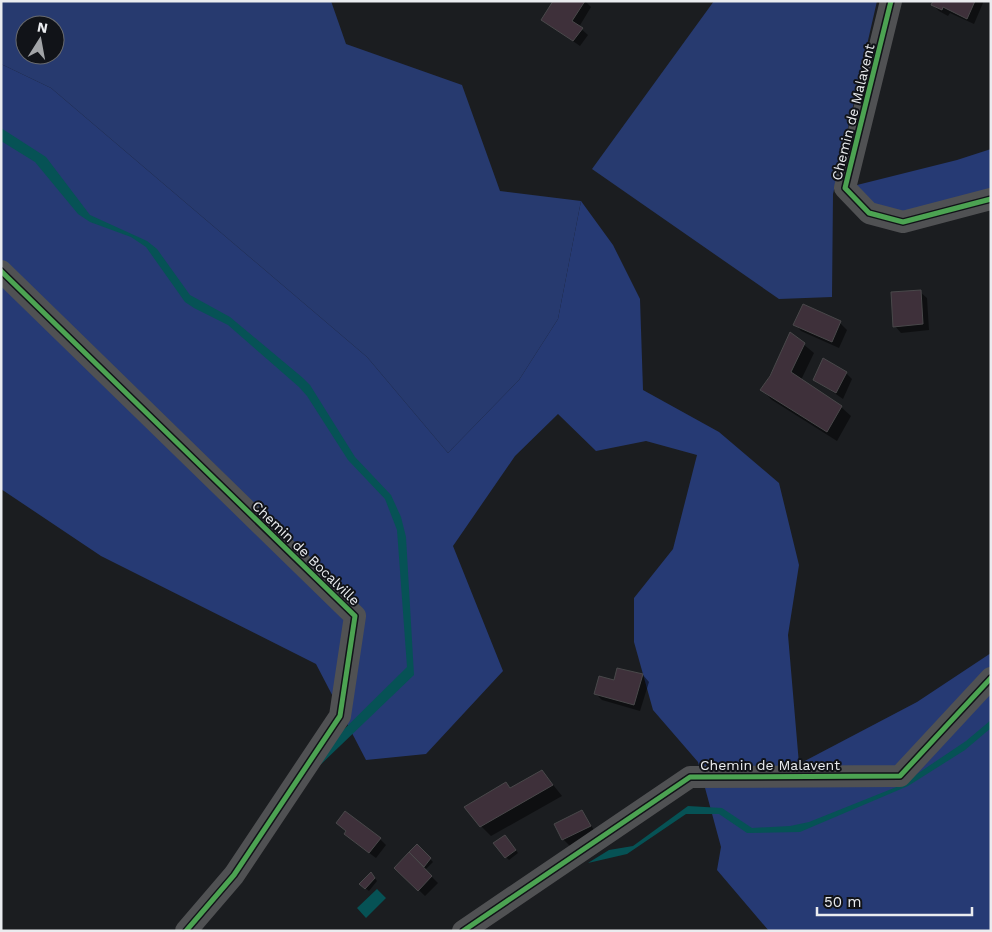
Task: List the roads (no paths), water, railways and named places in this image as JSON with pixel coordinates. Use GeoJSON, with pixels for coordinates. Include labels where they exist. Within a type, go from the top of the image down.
{"type":"FeatureCollection","features":[{"type":"Feature","properties":{"kind":"street","name":"Chemin de Malavent"},"geometry":{"type":"LineString","coordinates":[[892,1],[845,188],[869,213],[903,222],[991,199]]}},
{"type":"Feature","properties":{"kind":"street","name":"Chemin de Bocalville"},"geometry":{"type":"LineString","coordinates":[[1,271],[60,331],[355,616],[340,716],[234,875],[186,931]]}},
{"type":"Feature","properties":{"kind":"street","name":"Chemin de Malavent"},"geometry":{"type":"LineString","coordinates":[[463,931],[690,777],[900,776],[991,678]]}}]}
